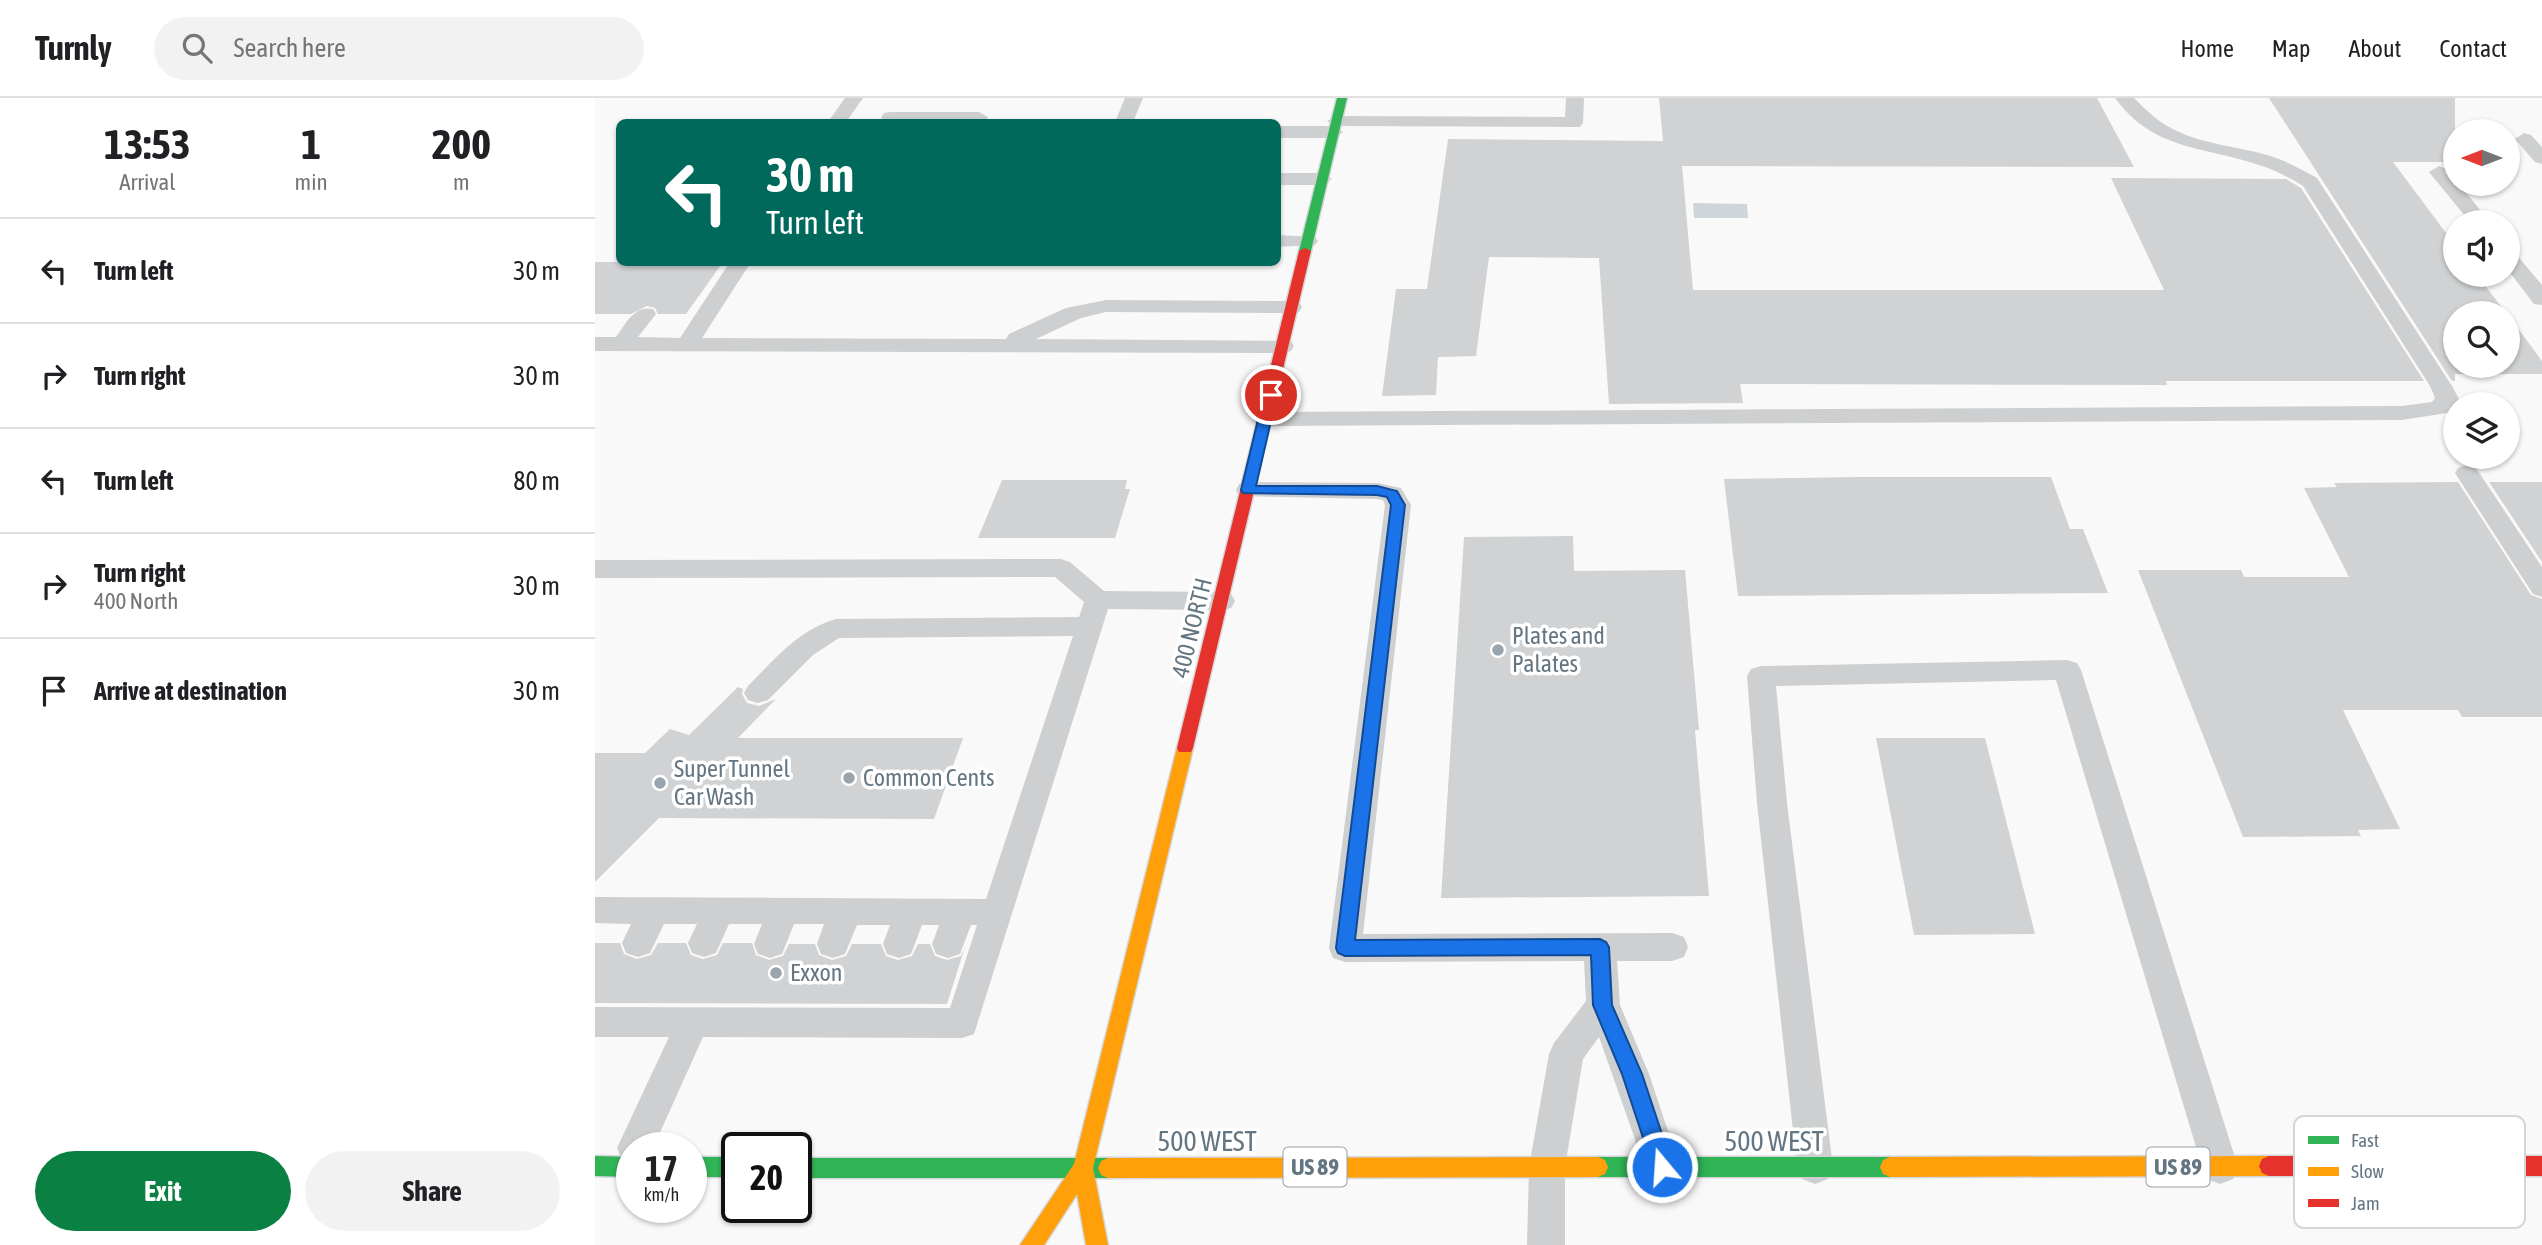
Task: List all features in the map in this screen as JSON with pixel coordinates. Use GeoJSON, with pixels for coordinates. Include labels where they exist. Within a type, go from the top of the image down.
{"type":"FeatureCollection","features":[{"type":"Feature","properties":{"kind":"main road","name":"400 NORTH"},"geometry":{"type":"LineString","coordinates":[[1031,1245],[1083,1168],[1342,98]]}},
{"type":"Feature","properties":{"kind":"main road","name":"500 WEST"},"geometry":{"type":"LineString","coordinates":[[812,1168],[2294,1167]]}},
{"type":"Feature","properties":{"kind":"main road","name":"400 NORTH"},"geometry":{"type":"LineString","coordinates":[[1083,1168],[1097,1245]]}},
{"type":"Feature","properties":{"kind":"lane"},"geometry":{"type":"LineString","coordinates":[[839,119],[854,98]]}},
{"type":"Feature","properties":{"kind":"lane"},"geometry":{"type":"LineString","coordinates":[[1124,119],[1134,98]]}},
{"type":"Feature","properties":{"kind":"lane"},"geometry":{"type":"LineString","coordinates":[[1281,132],[1335,127],[1574,122],[1575,98]]}},
{"type":"Feature","properties":{"kind":"lane"},"geometry":{"type":"LineString","coordinates":[[1265,419],[2388,413],[2439,408],[2447,399],[2441,386],[2311,182],[2293,170],[2268,161],[2187,144],[2165,135],[2147,122],[2124,98]]}},
{"type":"Feature","properties":{"kind":"lane"},"geometry":{"type":"LineString","coordinates":[[890,117],[979,117],[977,119]]}},
{"type":"Feature","properties":{"kind":"lane"},"geometry":{"type":"LineString","coordinates":[[2524,139],[2542,158]]}},
{"type":"Feature","properties":{"kind":"lane"},"geometry":{"type":"LineString","coordinates":[[2439,172],[2470,210]]}},
{"type":"Feature","properties":{"kind":"lane"},"geometry":{"type":"LineString","coordinates":[[1281,180],[1320,188]]}},
{"type":"Feature","properties":{"kind":"lane"},"geometry":{"type":"LineString","coordinates":[[1281,195],[1320,188]]}},
{"type":"Feature","properties":{"kind":"lane"},"geometry":{"type":"LineString","coordinates":[[1281,241],[1308,241]]}},
{"type":"Feature","properties":{"kind":"lane"},"geometry":{"type":"LineString","coordinates":[[687,344],[738,266]]}},
{"type":"Feature","properties":{"kind":"lane"},"geometry":{"type":"LineString","coordinates":[[2520,272],[2542,299]]}},
{"type":"Feature","properties":{"kind":"lane"},"geometry":{"type":"LineString","coordinates":[[1002,344],[1032,334],[1074,313],[1106,306],[1291,307]]}},
{"type":"Feature","properties":{"kind":"lane"},"geometry":{"type":"LineString","coordinates":[[622,344],[645,314]]}},
{"type":"Feature","properties":{"kind":"lane"},"geometry":{"type":"LineString","coordinates":[[595,344],[1283,346]]}},
{"type":"Feature","properties":{"kind":"lane"},"geometry":{"type":"LineString","coordinates":[[2467,473],[2542,588]]}},
{"type":"Feature","properties":{"kind":"lane"},"geometry":{"type":"LineString","coordinates":[[1248,490],[1377,491],[1392,494],[1398,505],[1345,948],[1672,947]]}},
{"type":"Feature","properties":{"kind":"lane"},"geometry":{"type":"LineString","coordinates":[[595,569],[1061,568],[1094,613]]}},
{"type":"Feature","properties":{"kind":"lane"},"geometry":{"type":"LineString","coordinates":[[758,694],[805,646],[820,635],[836,629],[1094,613],[1222,601]]}},
{"type":"Feature","properties":{"kind":"lane"},"geometry":{"type":"LineString","coordinates":[[600,1015],[925,1014],[962,1023],[1094,613]]}},
{"type":"Feature","properties":{"kind":"lane"},"geometry":{"type":"LineString","coordinates":[[1815,1167],[1772,803],[1761,676],[2067,670],[2220,1167]]}},
{"type":"Feature","properties":{"kind":"lane"},"geometry":{"type":"LineString","coordinates":[[599,916],[655,910],[998,912]]}},
{"type":"Feature","properties":{"kind":"lane"},"geometry":{"type":"LineString","coordinates":[[638,943],[655,910]]}},
{"type":"Feature","properties":{"kind":"lane"},"geometry":{"type":"LineString","coordinates":[[704,943],[720,911]]}},
{"type":"Feature","properties":{"kind":"lane"},"geometry":{"type":"LineString","coordinates":[[770,944],[784,911]]}},
{"type":"Feature","properties":{"kind":"lane"},"geometry":{"type":"LineString","coordinates":[[833,944],[846,911]]}},
{"type":"Feature","properties":{"kind":"lane"},"geometry":{"type":"LineString","coordinates":[[899,944],[911,911]]}},
{"type":"Feature","properties":{"kind":"lane"},"geometry":{"type":"LineString","coordinates":[[948,944],[960,911]]}},
{"type":"Feature","properties":{"kind":"lane"},"geometry":{"type":"LineString","coordinates":[[1600,947],[1602,1005],[1632,1074],[1662,1167]]}},
{"type":"Feature","properties":{"kind":"lane"},"geometry":{"type":"LineString","coordinates":[[1546,1245],[1548,1167],[1566,1055],[1602,1005]]}},
{"type":"Feature","properties":{"kind":"lane"},"geometry":{"type":"LineString","coordinates":[[635,1132],[679,1016]]}},
{"type":"Feature","properties":{"kind":"shaded area"},"geometry":{"type":"Polygon","coordinates":[[[1693,203],[1747,204],[1748,218],[1694,218],[1693,203]]]}},
{"type":"Feature","properties":{"kind":"building"},"geometry":{"type":"Polygon","coordinates":[[[1659,98],[2097,98],[2134,167],[1682,166],[1693,290],[2164,290],[2111,178],[2286,179],[2301,188],[2424,381],[2166,381],[2167,385],[1740,384],[1743,403],[1609,404],[1599,258],[1489,257],[1476,356],[1438,357],[1436,395],[1382,396],[1396,289],[1427,289],[1448,139],[1663,141],[1659,98]]]}},
{"type":"Feature","properties":{"kind":"building"},"geometry":{"type":"Polygon","coordinates":[[[2269,98],[2455,98],[2455,119],[2443,119],[2443,162],[2393,162],[2443,229],[2443,287],[2486,287],[2497,301],[2443,301],[2443,367],[2269,98]]]}},
{"type":"Feature","properties":{"kind":"building"},"geometry":{"type":"Polygon","coordinates":[[[595,262],[616,262],[616,266],[720,266],[686,314],[658,314],[655,308],[647,306],[631,314],[595,314],[595,262]]]}},
{"type":"Feature","properties":{"kind":"building"},"geometry":{"type":"Polygon","coordinates":[[[2520,331],[2542,361],[2542,374],[2520,374],[2520,331]]]}},
{"type":"Feature","properties":{"kind":"building"},"geometry":{"type":"Polygon","coordinates":[[[2051,477],[2070,529],[2083,529],[2108,593],[1738,596],[1724,479],[2051,477]]]}},
{"type":"Feature","properties":{"kind":"building"},"geometry":{"type":"Polygon","coordinates":[[[1002,480],[1127,480],[1125,489],[1130,489],[1115,538],[978,538],[1002,480]]]}},
{"type":"Feature","properties":{"kind":"building"},"geometry":{"type":"Polygon","coordinates":[[[2458,482],[2531,595],[2542,599],[2542,717],[2462,717],[2458,710],[2343,710],[2400,829],[2358,830],[2361,836],[2243,837],[2138,570],[2241,570],[2244,577],[2349,577],[2304,488],[2337,487],[2334,483],[2458,482]]]}},
{"type":"Feature","properties":{"kind":"building"},"geometry":{"type":"Polygon","coordinates":[[[2489,482],[2542,482],[2542,562],[2489,482]]]}},
{"type":"Feature","properties":{"kind":"building"},"geometry":{"type":"Polygon","coordinates":[[[1573,536],[1574,571],[1685,570],[1699,730],[1695,730],[1709,896],[1441,898],[1464,537],[1573,536]]]}},
{"type":"Feature","properties":{"kind":"building"},"geometry":{"type":"Polygon","coordinates":[[[738,687],[743,689],[742,694],[747,703],[759,706],[776,699],[738,738],[963,738],[934,819],[659,818],[595,882],[595,753],[645,753],[670,729],[689,735],[738,687]]]}},
{"type":"Feature","properties":{"kind":"building"},"geometry":{"type":"Polygon","coordinates":[[[1876,738],[1985,738],[2035,934],[1914,935],[1876,738]]]}},
{"type":"Feature","properties":{"kind":"building","name":"Exxon"},"geometry":{"type":"Polygon","coordinates":[[[595,943],[620,943],[624,954],[637,959],[651,955],[658,943],[686,943],[691,955],[703,959],[717,955],[723,943],[752,943],[756,955],[769,960],[783,956],[789,944],[815,944],[819,955],[832,960],[846,956],[852,944],[881,944],[886,956],[898,960],[912,956],[918,944],[930,944],[935,956],[947,960],[961,956],[965,947],[947,1004],[595,1003],[595,943]]]}},
{"type":"Feature","properties":{"kind":"traffic: fast"},"geometry":{"type":"LineString","coordinates":[[1305,251],[1342,98]]}},
{"type":"Feature","properties":{"kind":"traffic: fast"},"geometry":{"type":"LineString","coordinates":[[595,1166],[616,1167]]}},
{"type":"Feature","properties":{"kind":"traffic: fast"},"geometry":{"type":"LineString","coordinates":[[707,1167],[721,1167]]}},
{"type":"Feature","properties":{"kind":"traffic: fast"},"geometry":{"type":"LineString","coordinates":[[1598,1167],[1890,1167]]}},
{"type":"Feature","properties":{"kind":"traffic: fast"},"geometry":{"type":"LineString","coordinates":[[812,1168],[1108,1168]]}},
{"type":"Feature","properties":{"kind":"traffic: slow"},"geometry":{"type":"LineString","coordinates":[[1031,1245],[1083,1168],[1185,748]]}},
{"type":"Feature","properties":{"kind":"traffic: slow"},"geometry":{"type":"LineString","coordinates":[[1890,1167],[2269,1166]]}},
{"type":"Feature","properties":{"kind":"traffic: slow"},"geometry":{"type":"LineString","coordinates":[[1108,1168],[1598,1167]]}},
{"type":"Feature","properties":{"kind":"traffic: slow"},"geometry":{"type":"LineString","coordinates":[[1083,1168],[1097,1245]]}},
{"type":"Feature","properties":{"kind":"traffic: jam"},"geometry":{"type":"LineString","coordinates":[[1185,748],[1305,251]]}},
{"type":"Feature","properties":{"kind":"traffic: jam"},"geometry":{"type":"LineString","coordinates":[[2269,1166],[2294,1166]]}},
{"type":"Feature","properties":{"kind":"traffic: jam"},"geometry":{"type":"LineString","coordinates":[[2525,1166],[2542,1166]]}},
{"type":"Feature","properties":{"kind":"place","name":"Plates and Palates"},"geometry":{"type":"Point","coordinates":[1498,650]}},
{"type":"Feature","properties":{"kind":"place","name":"Common Cents"},"geometry":{"type":"Point","coordinates":[849,778]}},
{"type":"Feature","properties":{"kind":"place","name":"Super Tunnel Car Wash"},"geometry":{"type":"Point","coordinates":[660,783]}},
{"type":"Feature","properties":{"kind":"place","name":"Exxon"},"geometry":{"type":"Point","coordinates":[776,973]}},
{"type":"Feature","properties":{"kind":"route"},"geometry":{"type":"LineString","coordinates":[[1271,395],[1248,490],[1377,491],[1392,494],[1398,505],[1345,948],[1600,947],[1602,1005],[1632,1074],[1662,1167]]}}]}
